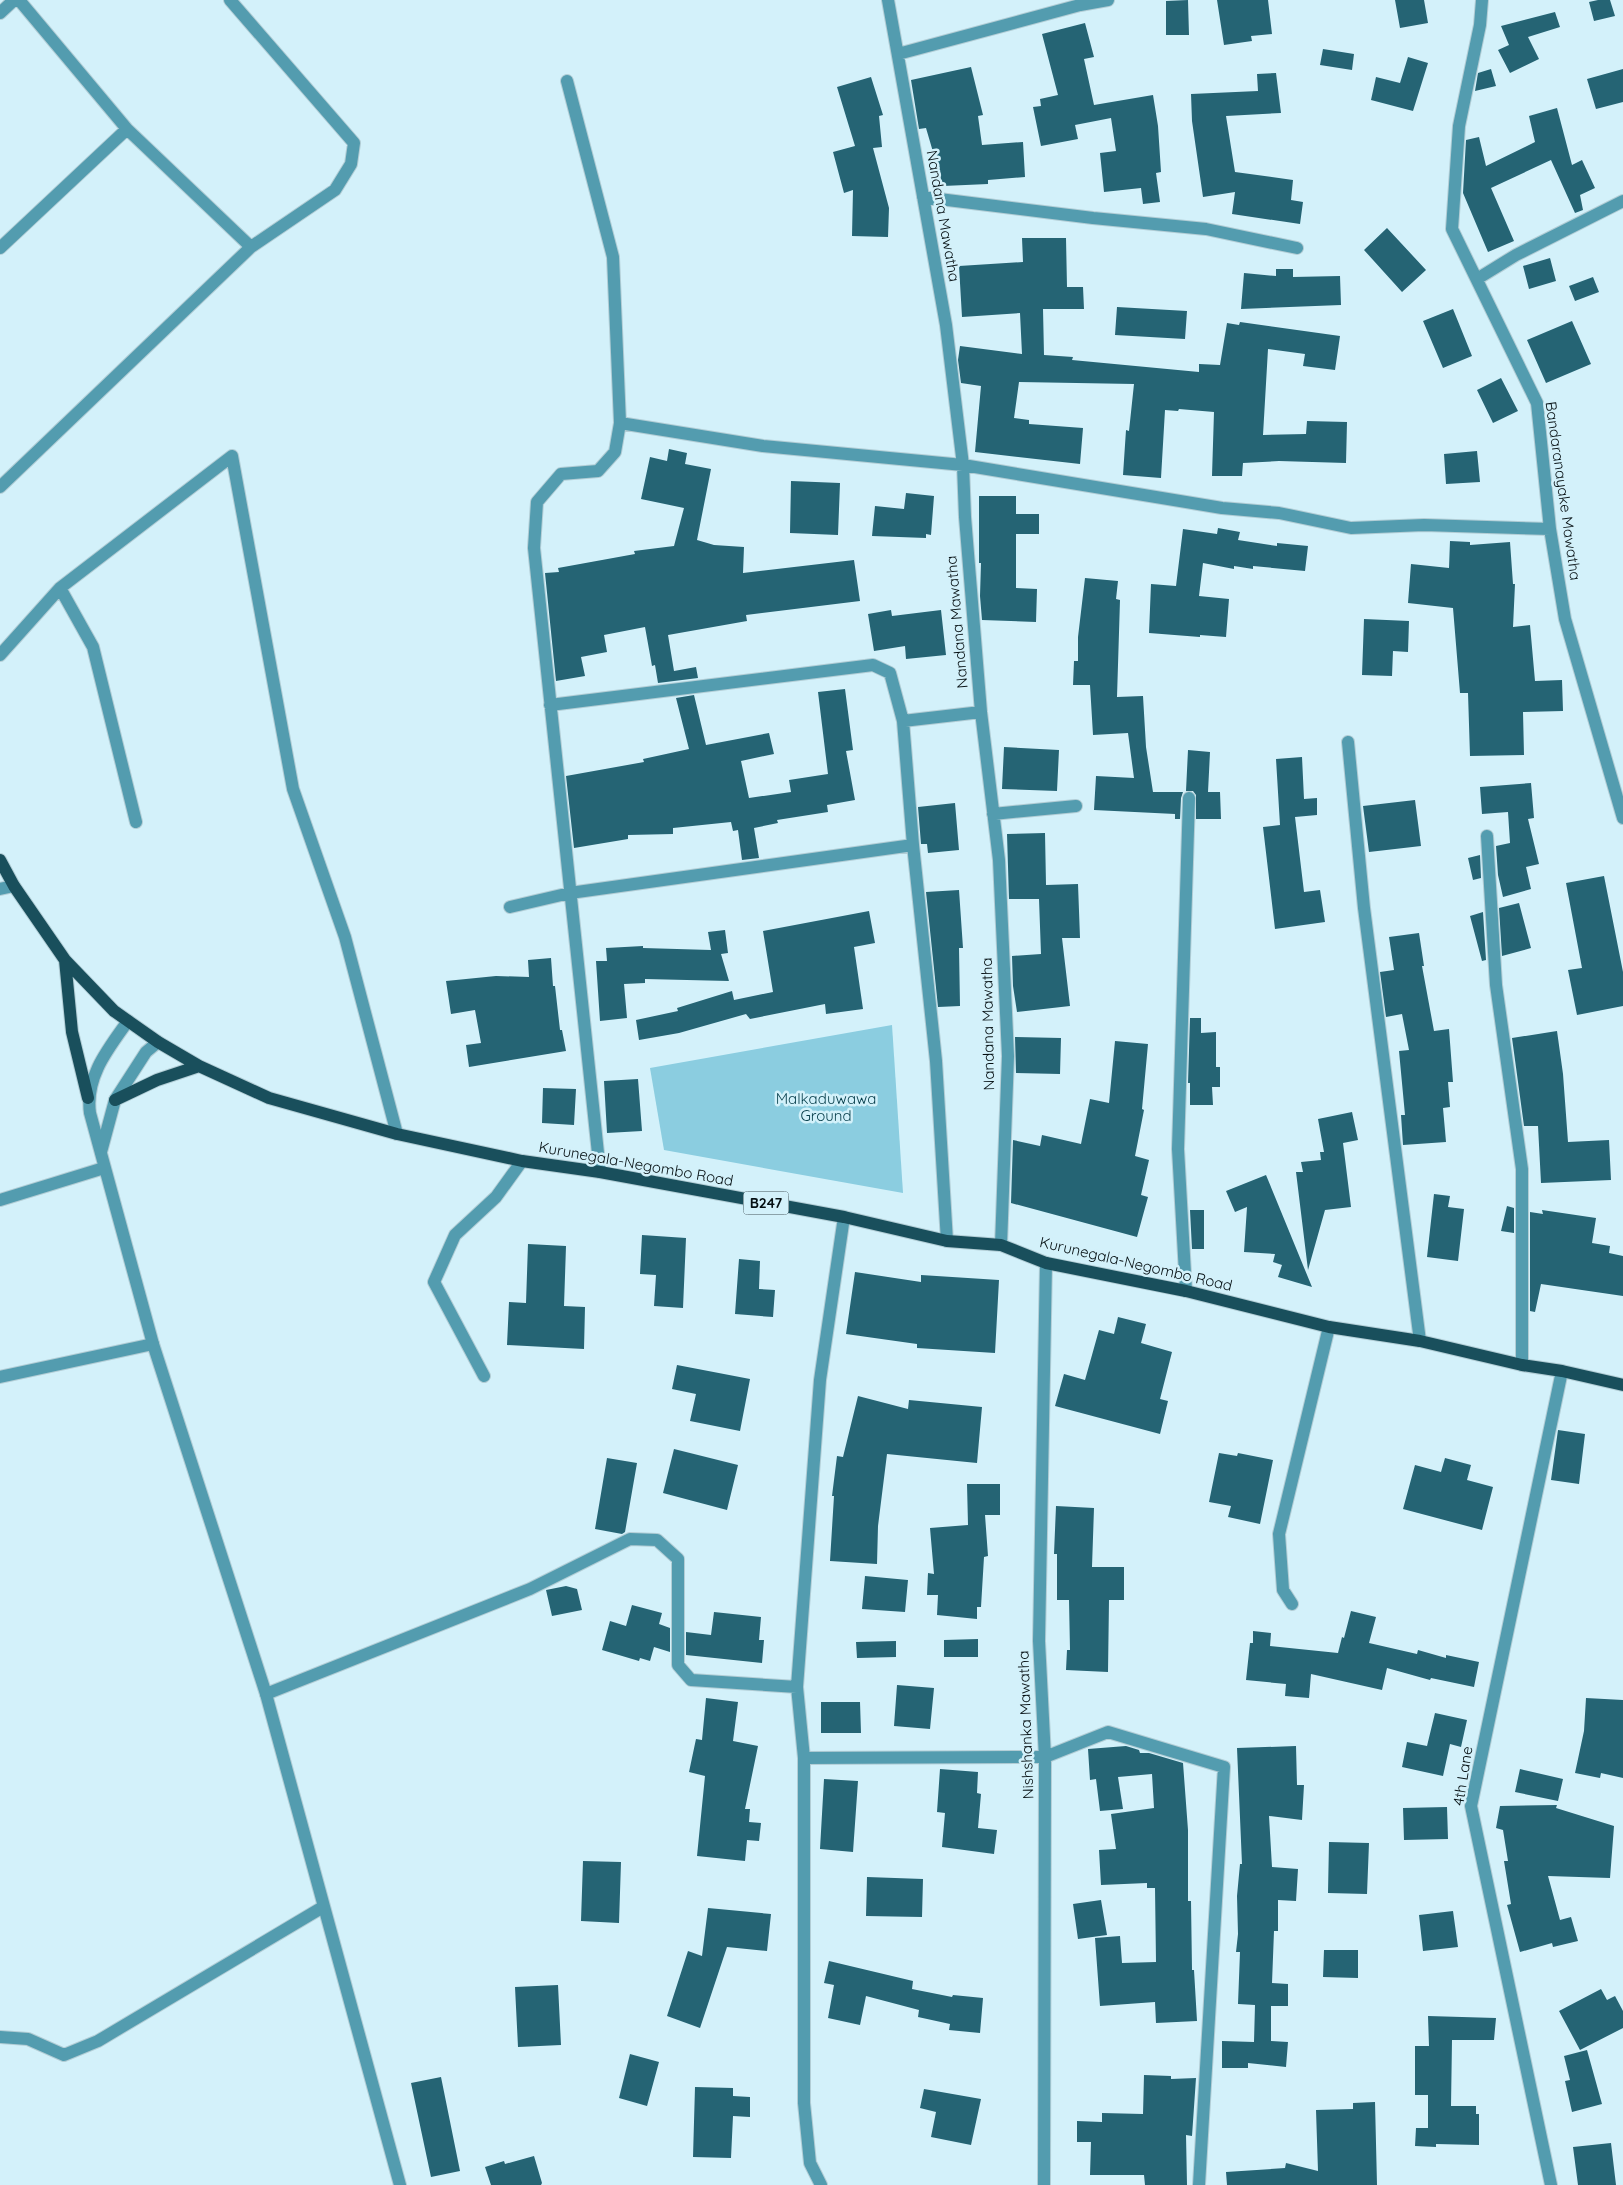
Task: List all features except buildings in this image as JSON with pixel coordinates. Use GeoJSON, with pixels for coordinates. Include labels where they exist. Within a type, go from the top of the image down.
{"type":"FeatureCollection","features":[{"type":"Feature","properties":{"kind":"main road","name":"Kurunegala-Negombo Road"},"geometry":{"type":"LineString","coordinates":[[0,860],[14,886],[65,960],[114,1011],[158,1042],[199,1066],[269,1098],[397,1134],[522,1161],[600,1172],[844,1217],[948,1241],[1001,1245],[1046,1263],[1186,1291],[1328,1327],[1420,1341],[1522,1365],[1562,1371],[1623,1385]]}},
{"type":"Feature","properties":{"kind":"main road"},"geometry":{"type":"LineString","coordinates":[[65,960],[72,1032],[88,1098]]}},
{"type":"Feature","properties":{"kind":"main road"},"geometry":{"type":"LineString","coordinates":[[115,1100],[157,1080],[199,1066]]}},
{"type":"Feature","properties":{"kind":"street"},"geometry":{"type":"LineString","coordinates":[[0,13],[14,0]]}},
{"type":"Feature","properties":{"kind":"street"},"geometry":{"type":"LineString","coordinates":[[19,0],[127,129],[251,247]]}},
{"type":"Feature","properties":{"kind":"street"},"geometry":{"type":"LineString","coordinates":[[0,487],[251,247],[335,190],[350,164],[354,143],[230,0]]}},
{"type":"Feature","properties":{"kind":"street","name":"Nandana Mawatha"},"geometry":{"type":"LineString","coordinates":[[888,0],[946,325],[963,465],[965,517],[980,712],[999,860],[1008,1056],[1001,1245]]}},
{"type":"Feature","properties":{"kind":"street"},"geometry":{"type":"LineString","coordinates":[[898,54],[1080,5],[1108,0]]}},
{"type":"Feature","properties":{"kind":"street","name":"Bandaranayake Mawatha"},"geometry":{"type":"LineString","coordinates":[[1482,0],[1480,25],[1459,126],[1452,229],[1537,403],[1550,529],[1565,618],[1623,818]]}},
{"type":"Feature","properties":{"kind":"street"},"geometry":{"type":"LineString","coordinates":[[567,81],[613,258],[620,423],[615,452],[598,471],[561,474],[538,502],[534,548],[600,1172]]}},
{"type":"Feature","properties":{"kind":"street"},"geometry":{"type":"LineString","coordinates":[[0,248],[127,129]]}},
{"type":"Feature","properties":{"kind":"street"},"geometry":{"type":"LineString","coordinates":[[923,197],[1093,218],[1206,229],[1297,248]]}},
{"type":"Feature","properties":{"kind":"street"},"geometry":{"type":"LineString","coordinates":[[1477,279],[1516,255],[1623,201]]}},
{"type":"Feature","properties":{"kind":"street"},"geometry":{"type":"LineString","coordinates":[[620,423],[763,446],[963,465],[1222,508],[1278,513],[1350,528],[1424,525],[1550,529]]}},
{"type":"Feature","properties":{"kind":"street"},"geometry":{"type":"LineString","coordinates":[[0,655],[60,588],[232,456],[293,790],[345,937],[397,1134]]}},
{"type":"Feature","properties":{"kind":"street"},"geometry":{"type":"LineString","coordinates":[[60,588],[93,647],[136,822]]}},
{"type":"Feature","properties":{"kind":"street"},"geometry":{"type":"LineString","coordinates":[[550,705],[873,665],[890,672],[903,721],[913,845],[936,1061],[948,1241]]}},
{"type":"Feature","properties":{"kind":"street"},"geometry":{"type":"LineString","coordinates":[[903,721],[980,712]]}},
{"type":"Feature","properties":{"kind":"street"},"geometry":{"type":"LineString","coordinates":[[1348,742],[1364,908],[1420,1341]]}},
{"type":"Feature","properties":{"kind":"street"},"geometry":{"type":"LineString","coordinates":[[1186,1291],[1178,1148],[1189,798]]}},
{"type":"Feature","properties":{"kind":"street"},"geometry":{"type":"LineString","coordinates":[[993,814],[1076,806]]}},
{"type":"Feature","properties":{"kind":"street"},"geometry":{"type":"LineString","coordinates":[[1487,836],[1496,985],[1522,1169],[1522,1365]]}},
{"type":"Feature","properties":{"kind":"street"},"geometry":{"type":"LineString","coordinates":[[510,907],[570,893],[913,845]]}},
{"type":"Feature","properties":{"kind":"street"},"geometry":{"type":"LineString","coordinates":[[0,889],[14,886]]}},
{"type":"Feature","properties":{"kind":"street"},"geometry":{"type":"LineString","coordinates":[[128,1021],[99,1061],[88,1098],[90,1113],[153,1344],[266,1694],[400,2185]]}},
{"type":"Feature","properties":{"kind":"street"},"geometry":{"type":"LineString","coordinates":[[101,1152],[115,1100],[146,1052],[158,1042]]}},
{"type":"Feature","properties":{"kind":"street"},"geometry":{"type":"LineString","coordinates":[[484,1376],[434,1282],[455,1235],[496,1196],[522,1161]]}},
{"type":"Feature","properties":{"kind":"street"},"geometry":{"type":"LineString","coordinates":[[0,1200],[104,1168]]}},
{"type":"Feature","properties":{"kind":"street"},"geometry":{"type":"LineString","coordinates":[[821,2185],[810,2163],[804,2103],[804,1758],[797,1687],[820,1380],[844,1217]]}},
{"type":"Feature","properties":{"kind":"street","name":"Nishshanka Mawatha"},"geometry":{"type":"LineString","coordinates":[[1044,2185],[1045,1757],[1039,1641],[1046,1263]]}},
{"type":"Feature","properties":{"kind":"street"},"geometry":{"type":"LineString","coordinates":[[1292,1604],[1283,1590],[1280,1534],[1328,1327]]}},
{"type":"Feature","properties":{"kind":"street"},"geometry":{"type":"LineString","coordinates":[[0,1377],[153,1344]]}},
{"type":"Feature","properties":{"kind":"street","name":"4th Lane"},"geometry":{"type":"LineString","coordinates":[[1551,2185],[1471,1806],[1562,1371]]}},
{"type":"Feature","properties":{"kind":"street"},"geometry":{"type":"LineString","coordinates":[[266,1694],[530,1589],[630,1538],[657,1540],[678,1559],[678,1665],[691,1680],[797,1687]]}},
{"type":"Feature","properties":{"kind":"street"},"geometry":{"type":"LineString","coordinates":[[804,1758],[1045,1757],[1108,1732],[1224,1767],[1199,2185]]}},
{"type":"Feature","properties":{"kind":"street"},"geometry":{"type":"LineString","coordinates":[[0,2037],[28,2039],[64,2055],[98,2042],[323,1907]]}},
{"type":"Feature","properties":{"kind":"green space","name":"Malkaduwawa Ground"},"geometry":{"type":"Polygon","coordinates":[[[892,1025],[903,1193],[664,1150],[650,1068],[892,1025]]]}}]}
